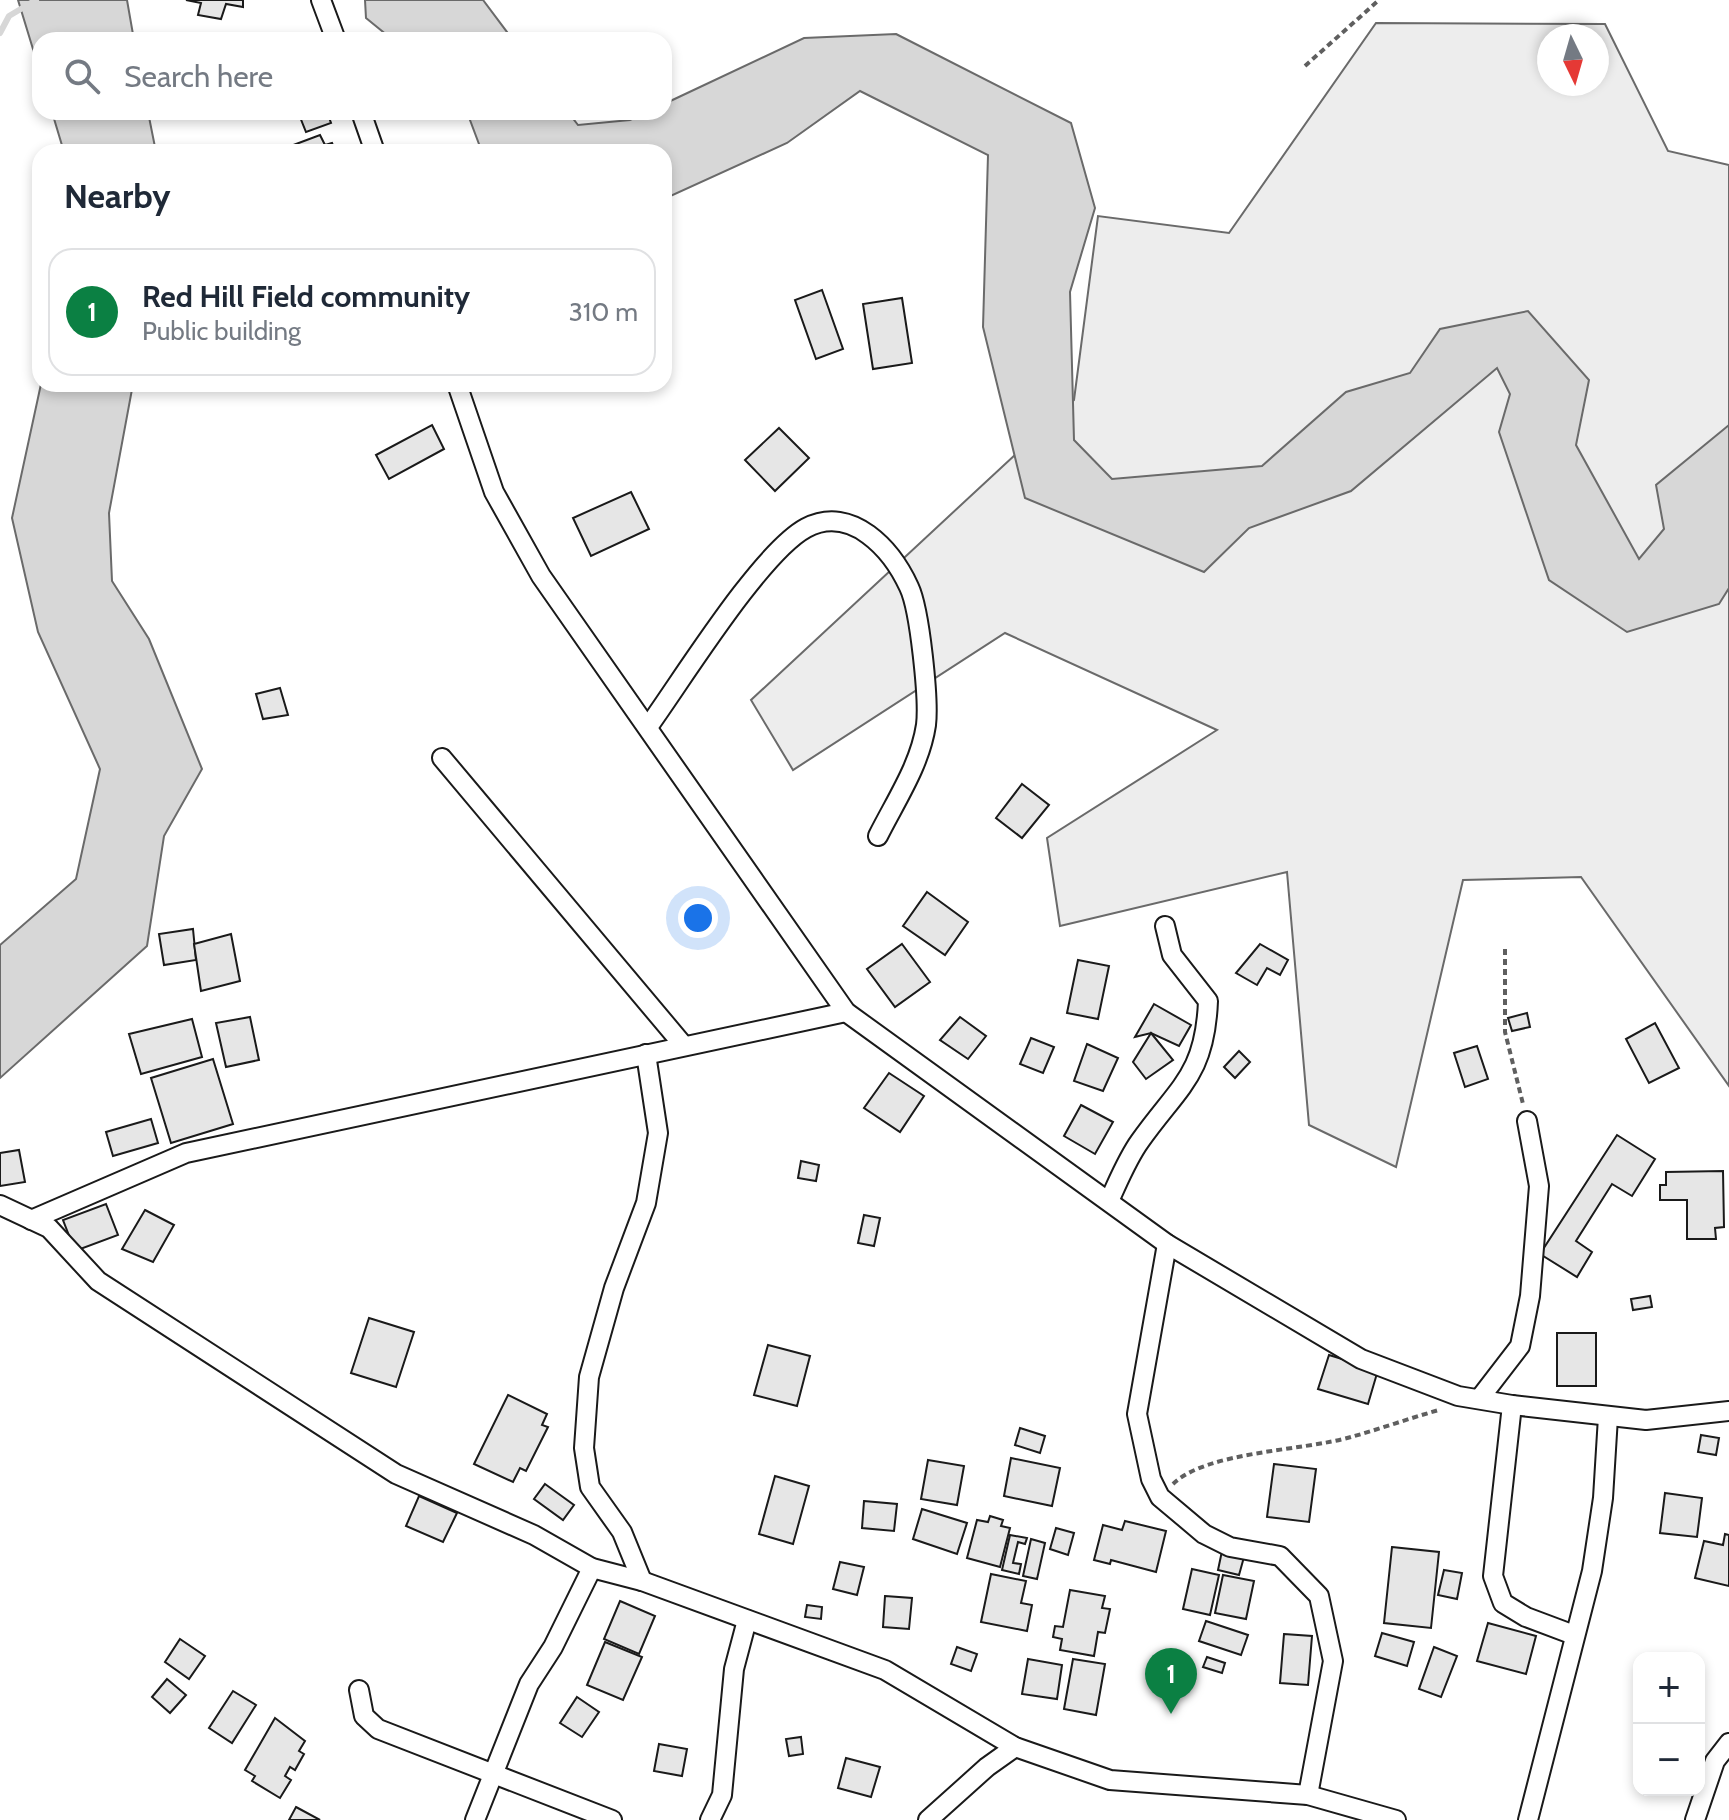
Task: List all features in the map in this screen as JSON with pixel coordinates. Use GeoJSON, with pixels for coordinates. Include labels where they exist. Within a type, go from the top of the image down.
{"type":"FeatureCollection","features":[{"type":"Feature","properties":{"kind":"street"},"geometry":{"type":"LineString","coordinates":[[321,0],[333,32]]}},
{"type":"Feature","properties":{"kind":"street"},"geometry":{"type":"LineString","coordinates":[[364,120],[372,144]]}},
{"type":"Feature","properties":{"kind":"street"},"geometry":{"type":"LineString","coordinates":[[460,392],[502,506],[541,576],[846,1012],[1167,1244],[1361,1359],[1458,1396],[1512,1405],[1646,1420],[1729,1411]]}},
{"type":"Feature","properties":{"kind":"street"},"geometry":{"type":"LineString","coordinates":[[648,727],[763,568],[806,528],[832,522],[858,527],[881,544],[910,589],[921,644],[926,721],[921,750],[878,836]]}},
{"type":"Feature","properties":{"kind":"street"},"geometry":{"type":"LineString","coordinates":[[442,758],[684,1046]]}},
{"type":"Feature","properties":{"kind":"street"},"geometry":{"type":"LineString","coordinates":[[1109,1201],[1138,1143],[1184,1088],[1207,1032],[1208,1001],[1172,955],[1165,926]]}},
{"type":"Feature","properties":{"kind":"street"},"geometry":{"type":"LineString","coordinates":[[31,1220],[186,1153],[846,1012]]}},
{"type":"Feature","properties":{"kind":"street"},"geometry":{"type":"LineString","coordinates":[[642,1581],[622,1532],[590,1487],[584,1448],[589,1377],[614,1288],[646,1203],[658,1133],[646,1054]]}},
{"type":"Feature","properties":{"kind":"street"},"geometry":{"type":"LineString","coordinates":[[1480,1398],[1520,1346],[1530,1296],[1539,1186],[1527,1121]]}},
{"type":"Feature","properties":{"kind":"street"},"geometry":{"type":"LineString","coordinates":[[0,1205],[49,1228],[98,1281],[396,1474],[534,1535],[592,1568],[642,1581],[885,1670],[1015,1747],[1110,1780],[1308,1795],[1396,1820]]}},
{"type":"Feature","properties":{"kind":"street"},"geometry":{"type":"LineString","coordinates":[[1167,1244],[1137,1414],[1151,1479],[1160,1497],[1204,1534],[1230,1547],[1280,1556],[1319,1596],[1333,1661],[1308,1795]]}},
{"type":"Feature","properties":{"kind":"street"},"geometry":{"type":"LineString","coordinates":[[1512,1405],[1493,1576],[1503,1603],[1526,1617],[1574,1635]]}},
{"type":"Feature","properties":{"kind":"street"},"geometry":{"type":"LineString","coordinates":[[1528,1820],[1592,1571],[1608,1417]]}},
{"type":"Feature","properties":{"kind":"street"},"geometry":{"type":"LineString","coordinates":[[475,1820],[529,1684],[553,1647],[592,1568]]}},
{"type":"Feature","properties":{"kind":"street"},"geometry":{"type":"LineString","coordinates":[[710,1820],[722,1795],[734,1669],[747,1620]]}},
{"type":"Feature","properties":{"kind":"street"},"geometry":{"type":"LineString","coordinates":[[359,1690],[364,1716],[378,1729],[492,1776],[612,1820]]}},
{"type":"Feature","properties":{"kind":"street"},"geometry":{"type":"LineString","coordinates":[[1695,1820],[1715,1761],[1729,1743]]}},
{"type":"Feature","properties":{"kind":"street"},"geometry":{"type":"LineString","coordinates":[[928,1820],[987,1767],[1015,1747]]}},
{"type":"Feature","properties":{"kind":"path"},"geometry":{"type":"LineString","coordinates":[[1305,66],[1379,0]]}},
{"type":"Feature","properties":{"kind":"path"},"geometry":{"type":"LineString","coordinates":[[1505,949],[1505,1032],[1527,1121]]}},
{"type":"Feature","properties":{"kind":"path"},"geometry":{"type":"LineString","coordinates":[[1160,1497],[1182,1475],[1205,1465],[1349,1438],[1480,1398]]}},
{"type":"Feature","properties":{"kind":"shaded area"},"geometry":{"type":"Polygon","coordinates":[[[18,0],[127,0],[133,32],[32,32],[32,46],[18,0]]]}},
{"type":"Feature","properties":{"kind":"shaded area"},"geometry":{"type":"Polygon","coordinates":[[[365,0],[483,0],[507,32],[383,32],[366,18],[365,0]]]}},
{"type":"Feature","properties":{"kind":"shaded area"},"geometry":{"type":"Polygon","coordinates":[[[1376,23],[1605,24],[1537,24],[1537,96],[1609,96],[1609,32],[1668,151],[1729,165],[1729,1086],[1581,877],[1463,880],[1396,1167],[1309,1125],[1287,872],[1060,926],[1047,838],[1217,730],[1005,633],[793,770],[751,700],[1074,400],[1098,216],[1229,233],[1376,23]]]}},
{"type":"Feature","properties":{"kind":"shaded area"},"geometry":{"type":"Polygon","coordinates":[[[896,34],[1071,123],[1095,208],[1070,292],[1074,440],[1112,479],[1262,466],[1346,392],[1410,373],[1440,329],[1528,311],[1589,380],[1576,445],[1639,559],[1664,529],[1656,485],[1729,425],[1729,588],[1719,604],[1627,632],[1549,580],[1499,432],[1510,394],[1497,368],[1351,491],[1249,528],[1204,572],[1025,498],[983,327],[988,155],[860,91],[787,143],[672,195],[672,144],[479,144],[470,120],[574,120],[578,125],[672,120],[672,100],[804,38],[896,34]]]}},
{"type":"Feature","properties":{"kind":"shaded area"},"geometry":{"type":"Polygon","coordinates":[[[54,120],[150,120],[154,144],[62,144],[54,120]]]}},
{"type":"Feature","properties":{"kind":"shaded area"},"geometry":{"type":"Polygon","coordinates":[[[39,392],[132,392],[109,513],[112,581],[149,639],[202,769],[164,836],[147,946],[0,1078],[0,945],[76,879],[100,769],[38,632],[12,518],[39,392]]]}},
{"type":"Feature","properties":{"kind":"building"},"geometry":{"type":"Polygon","coordinates":[[[186,0],[243,0],[243,7],[226,4],[221,19],[198,15],[201,3],[186,0]]]}},
{"type":"Feature","properties":{"kind":"building"},"geometry":{"type":"Polygon","coordinates":[[[301,120],[330,120],[331,123],[306,132],[301,120]]]}},
{"type":"Feature","properties":{"kind":"building"},"geometry":{"type":"Polygon","coordinates":[[[320,135],[324,144],[296,144],[320,135]]]}},
{"type":"Feature","properties":{"kind":"building"},"geometry":{"type":"Polygon","coordinates":[[[822,290],[843,349],[816,359],[795,300],[822,290]]]}},
{"type":"Feature","properties":{"kind":"building"},"geometry":{"type":"Polygon","coordinates":[[[902,298],[912,363],[873,369],[863,304],[902,298]]]}},
{"type":"Feature","properties":{"kind":"building"},"geometry":{"type":"Polygon","coordinates":[[[432,425],[444,449],[389,479],[376,455],[432,425]]]}},
{"type":"Feature","properties":{"kind":"building"},"geometry":{"type":"Polygon","coordinates":[[[779,428],[809,458],[775,491],[745,460],[779,428]]]}},
{"type":"Feature","properties":{"kind":"building"},"geometry":{"type":"Polygon","coordinates":[[[631,492],[649,529],[591,556],[573,518],[631,492]]]}},
{"type":"Feature","properties":{"kind":"building"},"geometry":{"type":"Polygon","coordinates":[[[280,688],[288,715],[263,719],[256,694],[280,688]]]}},
{"type":"Feature","properties":{"kind":"building"},"geometry":{"type":"Polygon","coordinates":[[[1022,784],[1049,805],[1022,838],[996,818],[1022,784]]]}},
{"type":"Feature","properties":{"kind":"building"},"geometry":{"type":"Polygon","coordinates":[[[927,892],[968,922],[945,955],[903,926],[927,892]]]}},
{"type":"Feature","properties":{"kind":"building"},"geometry":{"type":"Polygon","coordinates":[[[193,929],[196,960],[164,965],[159,934],[193,929]]]}},
{"type":"Feature","properties":{"kind":"building"},"geometry":{"type":"Polygon","coordinates":[[[231,934],[240,981],[201,991],[194,944],[231,934]]]}},
{"type":"Feature","properties":{"kind":"building"},"geometry":{"type":"Polygon","coordinates":[[[902,944],[930,982],[895,1007],[867,969],[902,944]]]}},
{"type":"Feature","properties":{"kind":"building"},"geometry":{"type":"Polygon","coordinates":[[[1260,944],[1288,960],[1280,975],[1267,968],[1257,985],[1236,973],[1260,944]]]}},
{"type":"Feature","properties":{"kind":"building"},"geometry":{"type":"Polygon","coordinates":[[[1078,960],[1109,966],[1098,1019],[1067,1013],[1078,960]]]}},
{"type":"Feature","properties":{"kind":"building"},"geometry":{"type":"Polygon","coordinates":[[[1154,1004],[1191,1025],[1179,1046],[1151,1033],[1135,1037],[1154,1004]]]}},
{"type":"Feature","properties":{"kind":"building"},"geometry":{"type":"Polygon","coordinates":[[[1527,1013],[1530,1027],[1512,1031],[1508,1018],[1527,1013]]]}},
{"type":"Feature","properties":{"kind":"building"},"geometry":{"type":"Polygon","coordinates":[[[250,1017],[259,1060],[226,1067],[216,1023],[250,1017]]]}},
{"type":"Feature","properties":{"kind":"building"},"geometry":{"type":"Polygon","coordinates":[[[960,1017],[986,1036],[968,1059],[940,1040],[960,1017]]]}},
{"type":"Feature","properties":{"kind":"building"},"geometry":{"type":"Polygon","coordinates":[[[192,1019],[202,1057],[141,1074],[129,1034],[192,1019]]]}},
{"type":"Feature","properties":{"kind":"building"},"geometry":{"type":"Polygon","coordinates":[[[1655,1023],[1679,1068],[1649,1083],[1626,1039],[1655,1023]]]}},
{"type":"Feature","properties":{"kind":"building"},"geometry":{"type":"Polygon","coordinates":[[[1151,1033],[1173,1060],[1146,1079],[1133,1062],[1151,1033]]]}},
{"type":"Feature","properties":{"kind":"building"},"geometry":{"type":"Polygon","coordinates":[[[1031,1038],[1054,1047],[1043,1073],[1020,1064],[1031,1038]]]}},
{"type":"Feature","properties":{"kind":"building"},"geometry":{"type":"Polygon","coordinates":[[[1087,1044],[1118,1058],[1103,1091],[1074,1081],[1087,1044]]]}},
{"type":"Feature","properties":{"kind":"building"},"geometry":{"type":"Polygon","coordinates":[[[1477,1046],[1488,1079],[1465,1087],[1454,1053],[1477,1046]]]}},
{"type":"Feature","properties":{"kind":"building"},"geometry":{"type":"Polygon","coordinates":[[[1239,1051],[1250,1062],[1235,1078],[1224,1067],[1239,1051]]]}},
{"type":"Feature","properties":{"kind":"building"},"geometry":{"type":"Polygon","coordinates":[[[213,1059],[233,1124],[171,1143],[151,1078],[213,1059]]]}},
{"type":"Feature","properties":{"kind":"building"},"geometry":{"type":"Polygon","coordinates":[[[889,1073],[924,1096],[900,1132],[864,1108],[889,1073]]]}},
{"type":"Feature","properties":{"kind":"building"},"geometry":{"type":"Polygon","coordinates":[[[1081,1105],[1113,1122],[1095,1154],[1064,1136],[1081,1105]]]}},
{"type":"Feature","properties":{"kind":"building"},"geometry":{"type":"Polygon","coordinates":[[[151,1119],[158,1143],[113,1156],[106,1132],[151,1119]]]}},
{"type":"Feature","properties":{"kind":"building"},"geometry":{"type":"Polygon","coordinates":[[[1617,1135],[1655,1159],[1632,1196],[1612,1184],[1576,1241],[1592,1252],[1577,1277],[1540,1254],[1617,1135]]]}},
{"type":"Feature","properties":{"kind":"building"},"geometry":{"type":"Polygon","coordinates":[[[19,1150],[25,1182],[0,1186],[0,1153],[19,1150]]]}},
{"type":"Feature","properties":{"kind":"building"},"geometry":{"type":"Polygon","coordinates":[[[801,1161],[819,1165],[816,1181],[798,1178],[801,1161]]]}},
{"type":"Feature","properties":{"kind":"building"},"geometry":{"type":"Polygon","coordinates":[[[1723,1171],[1724,1227],[1715,1228],[1716,1239],[1687,1239],[1687,1200],[1660,1200],[1660,1185],[1666,1185],[1666,1172],[1723,1171]]]}},
{"type":"Feature","properties":{"kind":"building"},"geometry":{"type":"Polygon","coordinates":[[[106,1204],[118,1235],[75,1251],[63,1220],[106,1204]]]}},
{"type":"Feature","properties":{"kind":"building"},"geometry":{"type":"Polygon","coordinates":[[[145,1210],[174,1225],[153,1262],[122,1249],[145,1210]]]}},
{"type":"Feature","properties":{"kind":"building"},"geometry":{"type":"Polygon","coordinates":[[[864,1215],[880,1218],[874,1246],[858,1243],[864,1215]]]}},
{"type":"Feature","properties":{"kind":"building"},"geometry":{"type":"Polygon","coordinates":[[[1650,1296],[1652,1307],[1633,1310],[1631,1299],[1650,1296]]]}},
{"type":"Feature","properties":{"kind":"building"},"geometry":{"type":"Polygon","coordinates":[[[369,1318],[414,1332],[396,1387],[351,1373],[369,1318]]]}},
{"type":"Feature","properties":{"kind":"building"},"geometry":{"type":"Polygon","coordinates":[[[1557,1333],[1596,1333],[1596,1386],[1557,1386],[1557,1333]]]}},
{"type":"Feature","properties":{"kind":"building"},"geometry":{"type":"Polygon","coordinates":[[[768,1345],[810,1356],[797,1406],[754,1395],[768,1345]]]}},
{"type":"Feature","properties":{"kind":"building"},"geometry":{"type":"Polygon","coordinates":[[[1329,1355],[1378,1370],[1368,1404],[1318,1389],[1329,1355]]]}},
{"type":"Feature","properties":{"kind":"building"},"geometry":{"type":"Polygon","coordinates":[[[508,1395],[547,1414],[542,1425],[548,1427],[526,1471],[520,1468],[513,1482],[474,1464],[508,1395]]]}},
{"type":"Feature","properties":{"kind":"building"},"geometry":{"type":"Polygon","coordinates":[[[1020,1428],[1045,1436],[1040,1453],[1015,1445],[1020,1428]]]}},
{"type":"Feature","properties":{"kind":"building"},"geometry":{"type":"Polygon","coordinates":[[[1701,1435],[1719,1438],[1716,1455],[1698,1452],[1701,1435]]]}},
{"type":"Feature","properties":{"kind":"building"},"geometry":{"type":"Polygon","coordinates":[[[1011,1458],[1060,1468],[1052,1506],[1004,1496],[1011,1458]]]}},
{"type":"Feature","properties":{"kind":"building"},"geometry":{"type":"Polygon","coordinates":[[[928,1460],[964,1466],[957,1505],[921,1499],[928,1460]]]}},
{"type":"Feature","properties":{"kind":"building"},"geometry":{"type":"Polygon","coordinates":[[[1274,1464],[1316,1469],[1309,1522],[1267,1517],[1274,1464]]]}},
{"type":"Feature","properties":{"kind":"building"},"geometry":{"type":"Polygon","coordinates":[[[775,1476],[809,1486],[793,1544],[759,1534],[775,1476]]]}},
{"type":"Feature","properties":{"kind":"building"},"geometry":{"type":"Polygon","coordinates":[[[545,1484],[574,1505],[563,1520],[534,1499],[545,1484]]]}},
{"type":"Feature","properties":{"kind":"building"},"geometry":{"type":"Polygon","coordinates":[[[1665,1493],[1702,1498],[1697,1537],[1660,1533],[1665,1493]]]}},
{"type":"Feature","properties":{"kind":"building"},"geometry":{"type":"Polygon","coordinates":[[[419,1496],[457,1513],[443,1542],[406,1526],[419,1496]]]}},
{"type":"Feature","properties":{"kind":"building"},"geometry":{"type":"Polygon","coordinates":[[[864,1501],[897,1504],[894,1531],[862,1528],[864,1501]]]}},
{"type":"Feature","properties":{"kind":"building"},"geometry":{"type":"Polygon","coordinates":[[[922,1509],[967,1523],[957,1554],[913,1539],[922,1509]]]}},
{"type":"Feature","properties":{"kind":"building"},"geometry":{"type":"Polygon","coordinates":[[[990,1516],[1003,1520],[1001,1526],[1010,1528],[1000,1567],[967,1558],[977,1520],[988,1522],[990,1516]]]}},
{"type":"Feature","properties":{"kind":"building"},"geometry":{"type":"Polygon","coordinates":[[[1125,1521],[1166,1531],[1156,1572],[1111,1560],[1110,1564],[1094,1560],[1103,1525],[1122,1530],[1125,1521]]]}},
{"type":"Feature","properties":{"kind":"building"},"geometry":{"type":"Polygon","coordinates":[[[1056,1528],[1074,1533],[1068,1555],[1050,1549],[1056,1528]]]}},
{"type":"Feature","properties":{"kind":"building"},"geometry":{"type":"Polygon","coordinates":[[[1725,1534],[1729,1535],[1729,1586],[1695,1578],[1704,1541],[1723,1545],[1725,1534]]]}},
{"type":"Feature","properties":{"kind":"building"},"geometry":{"type":"Polygon","coordinates":[[[1010,1535],[1027,1538],[1025,1544],[1018,1542],[1013,1563],[1021,1564],[1019,1574],[1002,1570],[1010,1535]]]}},
{"type":"Feature","properties":{"kind":"building"},"geometry":{"type":"Polygon","coordinates":[[[1031,1539],[1045,1543],[1037,1579],[1023,1576],[1031,1539]]]}},
{"type":"Feature","properties":{"kind":"building"},"geometry":{"type":"Polygon","coordinates":[[[1392,1547],[1439,1552],[1431,1628],[1384,1623],[1392,1547]]]}},
{"type":"Feature","properties":{"kind":"building"},"geometry":{"type":"Polygon","coordinates":[[[1222,1551],[1244,1557],[1239,1575],[1218,1570],[1222,1551]]]}},
{"type":"Feature","properties":{"kind":"building"},"geometry":{"type":"Polygon","coordinates":[[[840,1562],[864,1567],[857,1595],[833,1589],[840,1562]]]}},
{"type":"Feature","properties":{"kind":"building"},"geometry":{"type":"Polygon","coordinates":[[[1192,1569],[1219,1575],[1210,1615],[1183,1609],[1192,1569]]]}},
{"type":"Feature","properties":{"kind":"building"},"geometry":{"type":"Polygon","coordinates":[[[1444,1570],[1462,1573],[1457,1599],[1438,1595],[1444,1570]]]}},
{"type":"Feature","properties":{"kind":"building"},"geometry":{"type":"Polygon","coordinates":[[[991,1574],[1026,1581],[1021,1603],[1032,1605],[1027,1631],[981,1622],[991,1574]]]}},
{"type":"Feature","properties":{"kind":"building"},"geometry":{"type":"Polygon","coordinates":[[[1223,1575],[1254,1581],[1246,1619],[1215,1613],[1223,1575]]]}},
{"type":"Feature","properties":{"kind":"building"},"geometry":{"type":"Polygon","coordinates":[[[1070,1590],[1105,1596],[1102,1608],[1110,1609],[1105,1633],[1098,1632],[1094,1656],[1060,1650],[1062,1639],[1053,1637],[1055,1626],[1063,1627],[1070,1590]]]}},
{"type":"Feature","properties":{"kind":"building"},"geometry":{"type":"Polygon","coordinates":[[[885,1596],[912,1598],[909,1629],[883,1627],[885,1596]]]}},
{"type":"Feature","properties":{"kind":"building"},"geometry":{"type":"Polygon","coordinates":[[[620,1601],[655,1616],[639,1654],[604,1639],[620,1601]]]}},
{"type":"Feature","properties":{"kind":"building"},"geometry":{"type":"Polygon","coordinates":[[[807,1605],[822,1607],[821,1619],[805,1617],[807,1605]]]}},
{"type":"Feature","properties":{"kind":"building"},"geometry":{"type":"Polygon","coordinates":[[[1206,1621],[1248,1635],[1241,1655],[1199,1641],[1206,1621]]]}},
{"type":"Feature","properties":{"kind":"building"},"geometry":{"type":"Polygon","coordinates":[[[1488,1623],[1536,1636],[1526,1674],[1477,1661],[1488,1623]]]}},
{"type":"Feature","properties":{"kind":"building"},"geometry":{"type":"Polygon","coordinates":[[[1382,1633],[1414,1642],[1407,1666],[1375,1656],[1382,1633]]]}},
{"type":"Feature","properties":{"kind":"building"},"geometry":{"type":"Polygon","coordinates":[[[1284,1634],[1312,1636],[1308,1685],[1280,1683],[1284,1634]]]}},
{"type":"Feature","properties":{"kind":"building"},"geometry":{"type":"Polygon","coordinates":[[[180,1639],[205,1656],[189,1679],[165,1662],[180,1639]]]}},
{"type":"Feature","properties":{"kind":"building"},"geometry":{"type":"Polygon","coordinates":[[[605,1642],[642,1657],[623,1700],[587,1685],[605,1642]]]}},
{"type":"Feature","properties":{"kind":"building"},"geometry":{"type":"Polygon","coordinates":[[[957,1647],[977,1654],[971,1671],[951,1664],[957,1647]]]}},
{"type":"Feature","properties":{"kind":"building"},"geometry":{"type":"Polygon","coordinates":[[[1434,1647],[1457,1656],[1441,1697],[1419,1689],[1434,1647]]]}},
{"type":"Feature","properties":{"kind":"building"},"geometry":{"type":"Polygon","coordinates":[[[1207,1657],[1225,1663],[1222,1673],[1203,1667],[1207,1657]]]}},
{"type":"Feature","properties":{"kind":"building"},"geometry":{"type":"Polygon","coordinates":[[[1028,1659],[1062,1665],[1057,1699],[1022,1694],[1028,1659]]]}},
{"type":"Feature","properties":{"kind":"building"},"geometry":{"type":"Polygon","coordinates":[[[1073,1659],[1105,1664],[1096,1715],[1064,1709],[1073,1659]]]}},
{"type":"Feature","properties":{"kind":"building"},"geometry":{"type":"Polygon","coordinates":[[[167,1679],[186,1695],[170,1713],[152,1697],[167,1679]]]}},
{"type":"Feature","properties":{"kind":"building"},"geometry":{"type":"Polygon","coordinates":[[[233,1691],[256,1705],[232,1743],[209,1728],[233,1691]]]}},
{"type":"Feature","properties":{"kind":"building"},"geometry":{"type":"Polygon","coordinates":[[[577,1697],[599,1712],[582,1737],[560,1723],[577,1697]]]}},
{"type":"Feature","properties":{"kind":"building"},"geometry":{"type":"Polygon","coordinates":[[[275,1718],[305,1741],[299,1751],[304,1754],[295,1770],[290,1767],[285,1776],[291,1780],[280,1798],[252,1781],[255,1776],[245,1770],[275,1718]]]}},
{"type":"Feature","properties":{"kind":"building"},"geometry":{"type":"Polygon","coordinates":[[[801,1737],[803,1754],[789,1756],[786,1739],[801,1737]]]}},
{"type":"Feature","properties":{"kind":"building"},"geometry":{"type":"Polygon","coordinates":[[[659,1744],[687,1749],[682,1776],[654,1771],[659,1744]]]}},
{"type":"Feature","properties":{"kind":"building"},"geometry":{"type":"Polygon","coordinates":[[[846,1758],[880,1767],[871,1797],[838,1788],[846,1758]]]}},
{"type":"Feature","properties":{"kind":"building"},"geometry":{"type":"Polygon","coordinates":[[[296,1807],[320,1820],[289,1820],[296,1807]]]}},
{"type":"Feature","properties":{"kind":"waterway"},"geometry":{"type":"LineString","coordinates":[[0,33],[9,16],[36,0]]}},
{"type":"Feature","properties":{"kind":"place","name":"Red Hill Field community"},"geometry":{"type":"Point","coordinates":[1171,1714]}}]}
